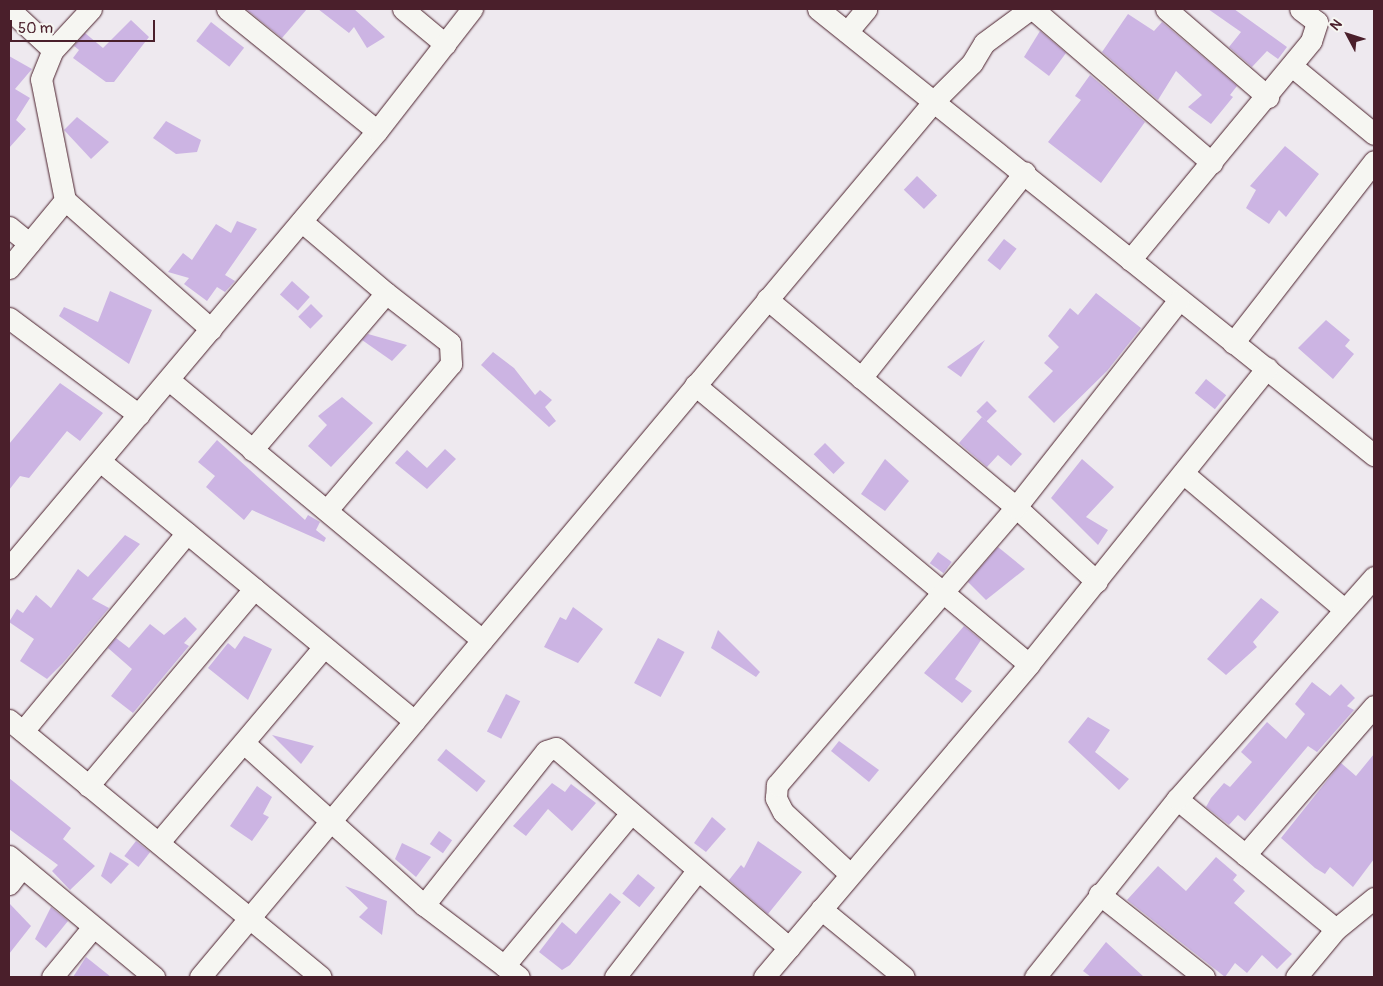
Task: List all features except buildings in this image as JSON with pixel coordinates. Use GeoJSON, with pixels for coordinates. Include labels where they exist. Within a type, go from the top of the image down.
{"type":"FeatureCollection","features":[{"type":"Feature","properties":{"kind":"street"},"geometry":{"type":"LineString","coordinates":[[9,9],[54,50]]}},
{"type":"Feature","properties":{"kind":"street"},"geometry":{"type":"LineString","coordinates":[[90,9],[54,50],[41,79],[41,98],[65,200],[211,329]]}},
{"type":"Feature","properties":{"kind":"street"},"geometry":{"type":"LineString","coordinates":[[228,9],[377,131]]}},
{"type":"Feature","properties":{"kind":"street"},"geometry":{"type":"LineString","coordinates":[[403,9],[445,44]]}},
{"type":"Feature","properties":{"kind":"street"},"geometry":{"type":"LineString","coordinates":[[9,568],[377,131],[472,9]]}},
{"type":"Feature","properties":{"kind":"street"},"geometry":{"type":"LineString","coordinates":[[818,9],[1025,172],[1178,301],[1267,368],[1374,455]]}},
{"type":"Feature","properties":{"kind":"street"},"geometry":{"type":"LineString","coordinates":[[847,32],[866,9]]}},
{"type":"Feature","properties":{"kind":"street"},"geometry":{"type":"LineString","coordinates":[[200,977],[329,820],[482,640],[766,299],[934,101],[957,80],[984,44],[1031,9],[1212,163]]}},
{"type":"Feature","properties":{"kind":"street"},"geometry":{"type":"LineString","coordinates":[[1166,9],[1268,97]]}},
{"type":"Feature","properties":{"kind":"street"},"geometry":{"type":"LineString","coordinates":[[1130,260],[1292,67],[1317,29],[1317,22],[1300,9]]}},
{"type":"Feature","properties":{"kind":"street"},"geometry":{"type":"LineString","coordinates":[[1292,67],[1374,134]]}},
{"type":"Feature","properties":{"kind":"street"},"geometry":{"type":"LineString","coordinates":[[1233,344],[1374,161]]}},
{"type":"Feature","properties":{"kind":"street"},"geometry":{"type":"LineString","coordinates":[[861,378],[1025,172]]}},
{"type":"Feature","properties":{"kind":"street"},"geometry":{"type":"LineString","coordinates":[[9,268],[65,200]]}},
{"type":"Feature","properties":{"kind":"street"},"geometry":{"type":"LineString","coordinates":[[301,221],[386,293],[450,343],[452,364],[327,510]]}},
{"type":"Feature","properties":{"kind":"street"},"geometry":{"type":"LineString","coordinates":[[9,227],[29,243]]}},
{"type":"Feature","properties":{"kind":"street"},"geometry":{"type":"LineString","coordinates":[[252,450],[386,293]]}},
{"type":"Feature","properties":{"kind":"street"},"geometry":{"type":"LineString","coordinates":[[766,299],[1016,507],[1097,582]]}},
{"type":"Feature","properties":{"kind":"street"},"geometry":{"type":"LineString","coordinates":[[850,874],[783,812],[776,798],[777,785],[1016,507],[1178,301]]}},
{"type":"Feature","properties":{"kind":"street"},"geometry":{"type":"LineString","coordinates":[[9,318],[139,415]]}},
{"type":"Feature","properties":{"kind":"street"},"geometry":{"type":"LineString","coordinates":[[764,977],[1097,582],[1267,368]]}},
{"type":"Feature","properties":{"kind":"street"},"geometry":{"type":"LineString","coordinates":[[169,380],[482,640]]}},
{"type":"Feature","properties":{"kind":"street"},"geometry":{"type":"LineString","coordinates":[[695,385],[1029,664]]}},
{"type":"Feature","properties":{"kind":"street"},"geometry":{"type":"LineString","coordinates":[[100,462],[414,721]]}},
{"type":"Feature","properties":{"kind":"street"},"geometry":{"type":"LineString","coordinates":[[1183,473],[1344,608]]}},
{"type":"Feature","properties":{"kind":"street"},"geometry":{"type":"LineString","coordinates":[[187,533],[16,725],[88,786],[250,916],[321,977]]}},
{"type":"Feature","properties":{"kind":"street"},"geometry":{"type":"LineString","coordinates":[[1035,977],[1099,894],[1177,799],[1344,608],[1374,577]]}},
{"type":"Feature","properties":{"kind":"street"},"geometry":{"type":"LineString","coordinates":[[88,786],[254,589]]}},
{"type":"Feature","properties":{"kind":"street"},"geometry":{"type":"LineString","coordinates":[[159,842],[244,744],[324,647]]}},
{"type":"Feature","properties":{"kind":"street"},"geometry":{"type":"LineString","coordinates":[[1246,855],[1374,706]]}},
{"type":"Feature","properties":{"kind":"street"},"geometry":{"type":"LineString","coordinates":[[244,744],[424,905],[511,972],[631,813]]}},
{"type":"Feature","properties":{"kind":"street"},"geometry":{"type":"LineString","coordinates":[[424,905],[546,751],[565,751],[631,813],[789,948]]}},
{"type":"Feature","properties":{"kind":"street"},"geometry":{"type":"LineString","coordinates":[[1177,799],[1336,929]]}},
{"type":"Feature","properties":{"kind":"street"},"geometry":{"type":"LineString","coordinates":[[9,884],[16,861],[154,977]]}},
{"type":"Feature","properties":{"kind":"street"},"geometry":{"type":"LineString","coordinates":[[615,977],[697,871]]}},
{"type":"Feature","properties":{"kind":"street"},"geometry":{"type":"LineString","coordinates":[[1099,894],[1204,977]]}},
{"type":"Feature","properties":{"kind":"street"},"geometry":{"type":"LineString","coordinates":[[1296,977],[1336,929],[1374,898]]}},
{"type":"Feature","properties":{"kind":"street"},"geometry":{"type":"LineString","coordinates":[[821,909],[904,977]]}},
{"type":"Feature","properties":{"kind":"street"},"geometry":{"type":"LineString","coordinates":[[52,977],[93,927]]}}]}
